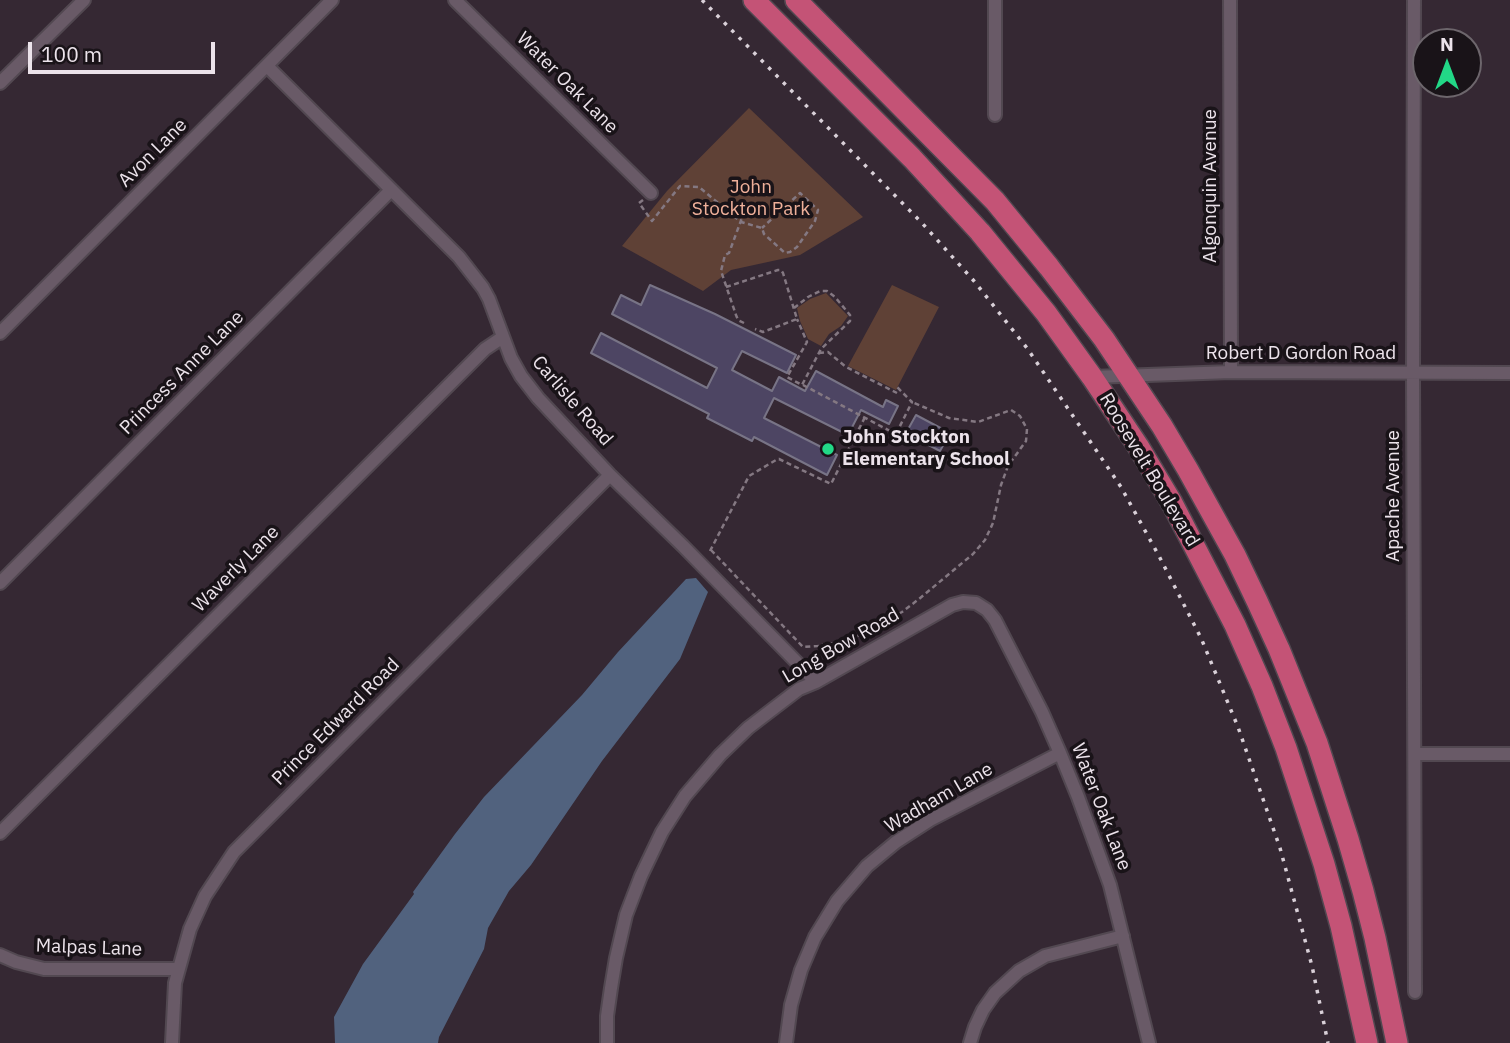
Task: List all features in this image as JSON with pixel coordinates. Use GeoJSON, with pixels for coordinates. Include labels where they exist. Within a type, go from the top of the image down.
{"type":"FeatureCollection","features":[{"type":"Feature","properties":{"kind":"highway","name":"Roosevelt Boulevard"},"geometry":{"type":"LineString","coordinates":[[754,0],[980,232],[1046,313],[1093,377],[1172,503],[1229,613],[1262,686],[1301,792],[1341,926],[1367,1043]]}},
{"type":"Feature","properties":{"kind":"highway","name":"Roosevelt Boulevard"},"geometry":{"type":"LineString","coordinates":[[796,0],[995,201],[1070,294],[1129,375],[1188,470],[1235,555],[1279,649],[1317,743],[1352,852],[1375,938],[1397,1043]]}},
{"type":"Feature","properties":{"kind":"street"},"geometry":{"type":"LineString","coordinates":[[0,83],[84,0]]}},
{"type":"Feature","properties":{"kind":"street","name":"Avon Lane"},"geometry":{"type":"LineString","coordinates":[[0,332],[332,0]]}},
{"type":"Feature","properties":{"kind":"street","name":"Water Oak Lane"},"geometry":{"type":"LineString","coordinates":[[455,0],[651,193]]}},
{"type":"Feature","properties":{"kind":"street"},"geometry":{"type":"LineString","coordinates":[[995,0],[995,116]]}},
{"type":"Feature","properties":{"kind":"street","name":"Algonquin Avenue"},"geometry":{"type":"LineString","coordinates":[[1230,0],[1231,372]]}},
{"type":"Feature","properties":{"kind":"street","name":"Apache Avenue"},"geometry":{"type":"LineString","coordinates":[[1414,0],[1415,992]]}},
{"type":"Feature","properties":{"kind":"street","name":"Carlisle Road"},"geometry":{"type":"LineString","coordinates":[[267,66],[459,257],[477,279],[489,299],[521,376],[538,398],[610,475],[816,682]]}},
{"type":"Feature","properties":{"kind":"street","name":"Princess Anne Lane"},"geometry":{"type":"LineString","coordinates":[[0,583],[391,190]]}},
{"type":"Feature","properties":{"kind":"street","name":"Waverly Lane"},"geometry":{"type":"LineString","coordinates":[[0,833],[485,349],[503,337]]}},
{"type":"Feature","properties":{"kind":"street","name":"Robert D Gordon Road"},"geometry":{"type":"LineString","coordinates":[[1093,377],[1231,372],[1510,373]]}},
{"type":"Feature","properties":{"kind":"street","name":"Prince Edward Road"},"geometry":{"type":"LineString","coordinates":[[172,1043],[175,983],[190,929],[205,896],[234,852],[610,475]]}},
{"type":"Feature","properties":{"kind":"street","name":"Water Oak Lane"},"geometry":{"type":"LineString","coordinates":[[976,603],[987,610],[995,620],[1042,712],[1078,797],[1110,885],[1149,1043]]}},
{"type":"Feature","properties":{"kind":"street","name":"Long Bow Road"},"geometry":{"type":"LineString","coordinates":[[607,1043],[611,988],[626,915],[641,876],[685,796],[738,737],[799,689],[951,605],[976,603]]}},
{"type":"Feature","properties":{"kind":"street","name":"Wadham Lane"},"geometry":{"type":"LineString","coordinates":[[786,1043],[791,1005],[801,970],[815,937],[836,901],[867,866],[896,842],[930,820],[1060,753]]}},
{"type":"Feature","properties":{"kind":"street"},"geometry":{"type":"LineString","coordinates":[[1415,754],[1510,754]]}},
{"type":"Feature","properties":{"kind":"street"},"geometry":{"type":"LineString","coordinates":[[970,1043],[975,1027],[995,993],[1019,971],[1045,956],[1123,936]]}},
{"type":"Feature","properties":{"kind":"street","name":"Malpas Lane"},"geometry":{"type":"LineString","coordinates":[[0,956],[44,969],[179,969]]}},
{"type":"Feature","properties":{"kind":"path"},"geometry":{"type":"LineString","coordinates":[[651,193],[639,203],[652,221],[680,186],[699,187],[741,222],[762,228]]}},
{"type":"Feature","properties":{"kind":"path"},"geometry":{"type":"LineString","coordinates":[[800,193],[818,210],[815,221],[797,247],[790,252],[785,253],[778,247],[764,234],[762,228],[800,193]]}},
{"type":"Feature","properties":{"kind":"path"},"geometry":{"type":"LineString","coordinates":[[744,323],[738,320],[721,271],[746,207]]}},
{"type":"Feature","properties":{"kind":"path"},"geometry":{"type":"LineString","coordinates":[[726,287],[781,270],[807,342],[787,377],[890,430],[899,428],[912,402]]}},
{"type":"Feature","properties":{"kind":"path"},"geometry":{"type":"LineString","coordinates":[[794,309],[807,297],[827,292],[850,314],[850,321],[819,353],[803,385]]}},
{"type":"Feature","properties":{"kind":"path"},"geometry":{"type":"LineString","coordinates":[[755,329],[763,331],[797,319]]}},
{"type":"Feature","properties":{"kind":"path"},"geometry":{"type":"LineString","coordinates":[[819,353],[828,352],[846,367],[897,393]]}},
{"type":"Feature","properties":{"kind":"path"},"geometry":{"type":"LineString","coordinates":[[710,550],[803,647],[828,643],[841,645],[902,612],[973,554],[985,540],[993,523],[1001,485],[1008,466],[1026,441],[1027,429],[1020,416],[1011,410],[978,422],[949,418],[912,402],[897,387]]}},
{"type":"Feature","properties":{"kind":"path"},"geometry":{"type":"LineString","coordinates":[[705,561],[749,476],[779,459],[831,484],[865,418]]}},
{"type":"Feature","properties":{"kind":"green space","name":"John Stockton Park"},"geometry":{"type":"Polygon","coordinates":[[[749,108],[863,217],[800,255],[731,270],[703,291],[622,246],[667,191],[749,108]]]}},
{"type":"Feature","properties":{"kind":"green space"},"geometry":{"type":"Polygon","coordinates":[[[892,285],[939,307],[896,390],[848,366],[892,285]]]}},
{"type":"Feature","properties":{"kind":"green space"},"geometry":{"type":"Polygon","coordinates":[[[826,293],[848,316],[821,346],[808,339],[797,308],[826,293]]]}},
{"type":"Feature","properties":{"kind":"water"},"geometry":{"type":"Polygon","coordinates":[[[696,578],[708,592],[680,659],[602,761],[531,865],[509,891],[488,928],[484,949],[438,1043],[335,1043],[334,1017],[363,964],[455,834],[484,797],[582,695],[686,579],[696,578]]]}},
{"type":"Feature","properties":{"kind":"building"},"geometry":{"type":"Polygon","coordinates":[[[650,285],[796,355],[787,373],[742,351],[732,370],[772,391],[779,377],[805,391],[816,371],[883,407],[886,400],[898,406],[889,424],[861,410],[848,435],[774,398],[764,418],[837,455],[827,475],[754,437],[752,441],[707,418],[709,414],[591,353],[601,333],[707,388],[717,368],[612,314],[621,295],[641,305],[650,285]]]}},
{"type":"Feature","properties":{"kind":"building"},"geometry":{"type":"Polygon","coordinates":[[[916,415],[950,433],[940,451],[906,433],[916,415]]]}},
{"type":"Feature","properties":{"kind":"railway"},"geometry":{"type":"LineString","coordinates":[[702,0],[922,223],[974,281],[1027,348],[1121,487],[1201,638],[1238,727],[1280,848],[1312,966],[1328,1043]]}},
{"type":"Feature","properties":{"kind":"place","name":"John Stockton Elementary School"},"geometry":{"type":"Point","coordinates":[828,449]}}]}
